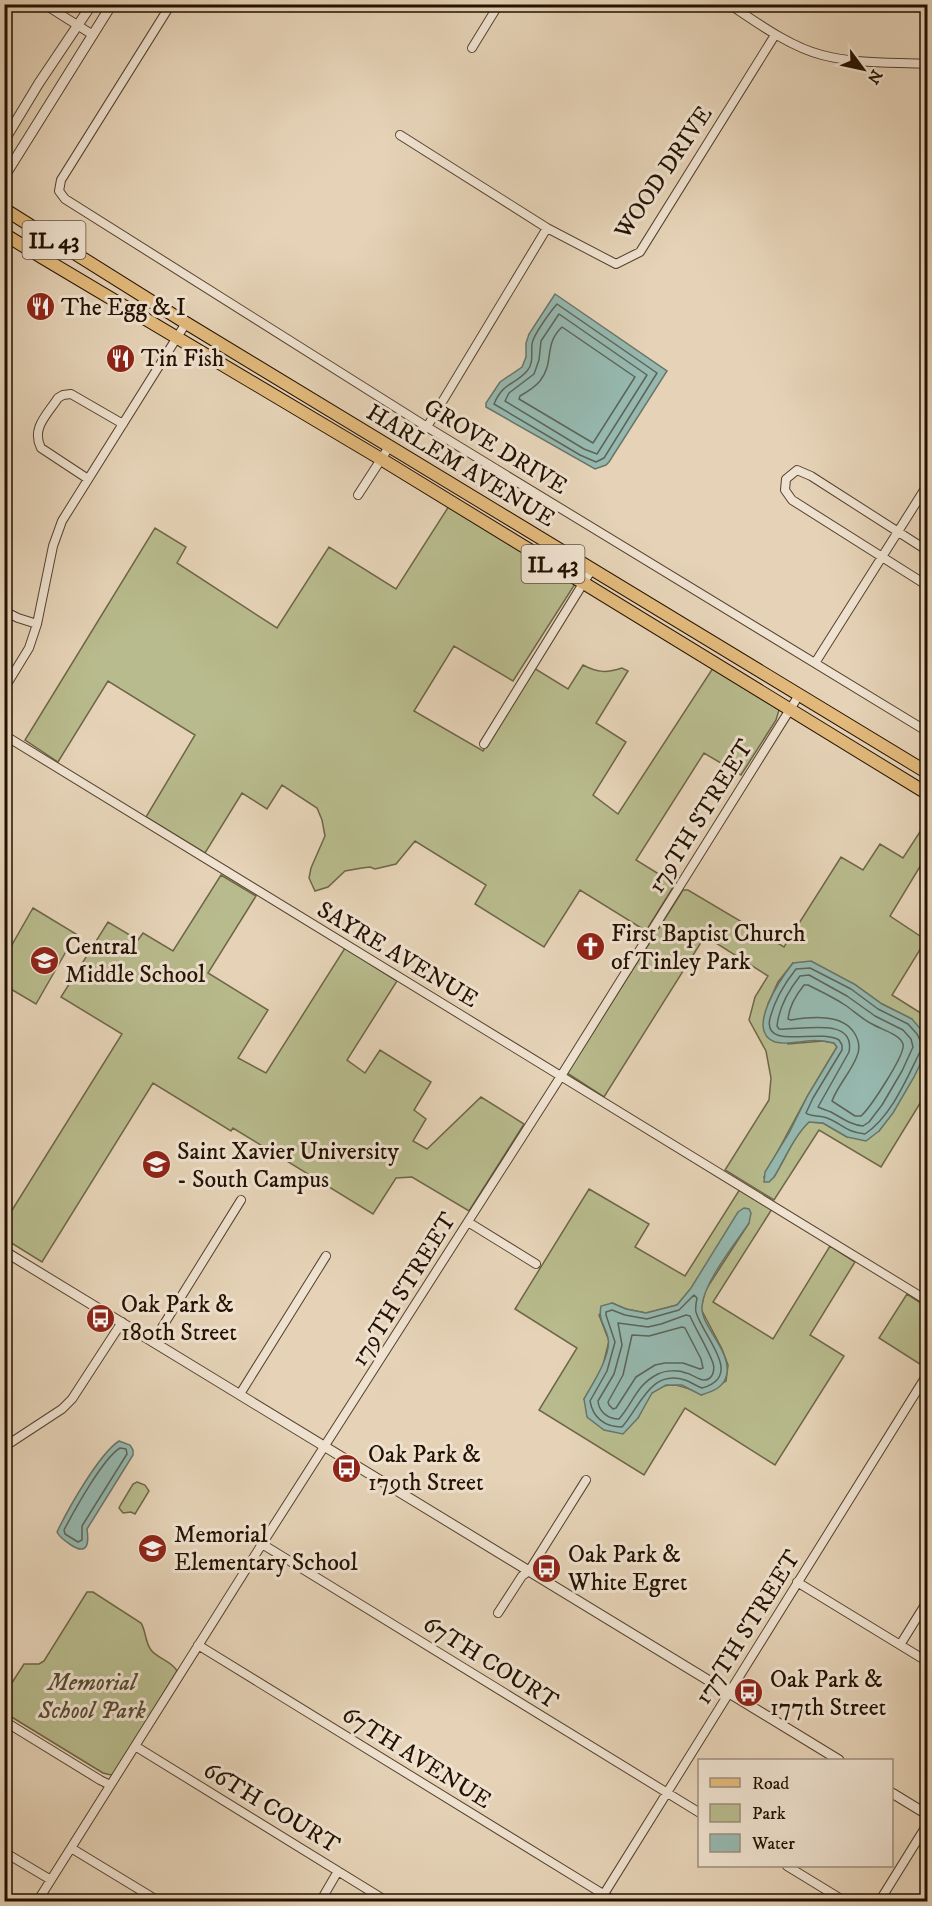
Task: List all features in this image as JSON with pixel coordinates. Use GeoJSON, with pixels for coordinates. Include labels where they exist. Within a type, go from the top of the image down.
{"type":"FeatureCollection","features":[{"type":"Feature","properties":{"kind":"main road","name":"HARLEM AVENUE"},"geometry":{"type":"LineString","coordinates":[[4,209],[186,323],[927,773]]}},
{"type":"Feature","properties":{"kind":"main road","name":"HARLEM AVENUE"},"geometry":{"type":"LineString","coordinates":[[4,234],[381,459],[927,794]]}},
{"type":"Feature","properties":{"kind":"street"},"geometry":{"type":"LineString","coordinates":[[44,4],[93,35]]}},
{"type":"Feature","properties":{"kind":"street"},"geometry":{"type":"LineString","coordinates":[[4,141],[39,83],[92,4]]}},
{"type":"Feature","properties":{"kind":"street"},"geometry":{"type":"LineString","coordinates":[[4,177],[112,4]]}},
{"type":"Feature","properties":{"kind":"street","name":"GROVE DRIVE"},"geometry":{"type":"LineString","coordinates":[[171,4],[60,180],[59,191],[64,199],[428,427],[927,732]]}},
{"type":"Feature","properties":{"kind":"street"},"geometry":{"type":"LineString","coordinates":[[472,48],[499,4]]}},
{"type":"Feature","properties":{"kind":"street"},"geometry":{"type":"LineString","coordinates":[[729,4],[775,34],[819,54],[844,60],[927,64]]}},
{"type":"Feature","properties":{"kind":"street","name":"WOOD DRIVE"},"geometry":{"type":"LineString","coordinates":[[400,135],[547,228],[616,264],[640,252],[775,34]]}},
{"type":"Feature","properties":{"kind":"street"},"geometry":{"type":"LineString","coordinates":[[428,427],[547,228]]}},
{"type":"Feature","properties":{"kind":"street"},"geometry":{"type":"LineString","coordinates":[[4,689],[29,648],[37,624],[53,546],[63,520],[186,323]]}},
{"type":"Feature","properties":{"kind":"street"},"geometry":{"type":"LineString","coordinates":[[88,479],[40,448],[37,441],[38,429],[58,398],[71,394],[123,424]]}},
{"type":"Feature","properties":{"kind":"street"},"geometry":{"type":"LineString","coordinates":[[358,495],[389,447]]}},
{"type":"Feature","properties":{"kind":"street"},"geometry":{"type":"LineString","coordinates":[[927,551],[811,476],[797,470],[786,479],[785,490],[792,500],[927,586]]}},
{"type":"Feature","properties":{"kind":"street"},"geometry":{"type":"LineString","coordinates":[[815,663],[927,484]]}},
{"type":"Feature","properties":{"kind":"street"},"geometry":{"type":"LineString","coordinates":[[484,744],[592,569]]}},
{"type":"Feature","properties":{"kind":"street"},"geometry":{"type":"LineString","coordinates":[[4,610],[18,618],[37,624]]}},
{"type":"Feature","properties":{"kind":"street","name":"179TH STREET"},"geometry":{"type":"LineString","coordinates":[[37,1902],[561,1076],[799,695]]}},
{"type":"Feature","properties":{"kind":"street","name":"SAYRE AVENUE"},"geometry":{"type":"LineString","coordinates":[[4,735],[927,1301]]}},
{"type":"Feature","properties":{"kind":"street"},"geometry":{"type":"LineString","coordinates":[[153,1341],[241,1200]]}},
{"type":"Feature","properties":{"kind":"street"},"geometry":{"type":"LineString","coordinates":[[468,1222],[536,1264]]}},
{"type":"Feature","properties":{"kind":"street"},"geometry":{"type":"LineString","coordinates":[[4,1251],[836,1759]]}},
{"type":"Feature","properties":{"kind":"street"},"geometry":{"type":"LineString","coordinates":[[240,1394],[326,1256]]}},
{"type":"Feature","properties":{"kind":"street"},"geometry":{"type":"LineString","coordinates":[[4,1447],[62,1409],[72,1399],[122,1322]]}},
{"type":"Feature","properties":{"kind":"street","name":"177TH STREET"},"geometry":{"type":"LineString","coordinates":[[601,1898],[927,1373]]}},
{"type":"Feature","properties":{"kind":"street"},"geometry":{"type":"LineString","coordinates":[[498,1613],[522,1576],[529,1571],[586,1480]]}},
{"type":"Feature","properties":{"kind":"street","name":"67TH COURT"},"geometry":{"type":"LineString","coordinates":[[262,1544],[698,1812]]}},
{"type":"Feature","properties":{"kind":"street"},"geometry":{"type":"LineString","coordinates":[[797,1582],[927,1662]]}},
{"type":"Feature","properties":{"kind":"street"},"geometry":{"type":"LineString","coordinates":[[900,1645],[927,1600]]}},
{"type":"Feature","properties":{"kind":"street","name":"67TH AVENUE"},"geometry":{"type":"LineString","coordinates":[[198,1645],[601,1898],[616,1902]]}},
{"type":"Feature","properties":{"kind":"street"},"geometry":{"type":"LineString","coordinates":[[4,1721],[110,1785]]}},
{"type":"Feature","properties":{"kind":"street","name":"66TH COURT"},"geometry":{"type":"LineString","coordinates":[[135,1746],[388,1902]]}},
{"type":"Feature","properties":{"kind":"street"},"geometry":{"type":"LineString","coordinates":[[893,1794],[927,1815]]}},
{"type":"Feature","properties":{"kind":"street"},"geometry":{"type":"LineString","coordinates":[[879,1902],[927,1823]]}},
{"type":"Feature","properties":{"kind":"street"},"geometry":{"type":"LineString","coordinates":[[71,1848],[160,1902]]}},
{"type":"Feature","properties":{"kind":"street"},"geometry":{"type":"LineString","coordinates":[[4,1852],[51,1880]]}},
{"type":"Feature","properties":{"kind":"street"},"geometry":{"type":"LineString","coordinates":[[789,1867],[846,1902]]}},
{"type":"Feature","properties":{"kind":"street"},"geometry":{"type":"LineString","coordinates":[[320,1902],[338,1871]]}},
{"type":"Feature","properties":{"kind":"green space"},"geometry":{"type":"Polygon","coordinates":[[[449,506],[575,584],[513,681],[454,646],[414,711],[483,751],[534,668],[568,689],[583,665],[598,671],[622,668],[628,671],[596,723],[626,742],[593,795],[618,814],[713,668],[776,705],[779,710],[776,720],[741,775],[704,753],[636,860],[675,884],[646,931],[580,890],[544,947],[475,904],[486,885],[415,841],[396,864],[375,869],[370,867],[345,871],[328,887],[315,891],[309,878],[325,836],[322,820],[317,808],[282,785],[267,809],[242,793],[205,853],[146,817],[195,735],[108,681],[58,762],[25,740],[155,528],[186,547],[177,563],[277,628],[329,547],[396,589],[449,506]]]}},
{"type":"Feature","properties":{"kind":"green space"},"geometry":{"type":"Polygon","coordinates":[[[927,821],[927,855],[890,916],[926,940],[892,995],[927,1017],[927,1050],[927,1092],[881,1167],[819,1130],[774,1200],[725,1170],[769,1100],[771,1078],[766,1051],[749,1020],[755,997],[768,976],[705,936],[604,1097],[567,1073],[683,890],[688,890],[784,947],[841,857],[863,870],[880,844],[903,858],[927,821]],[[793,963],[778,982],[768,1004],[788,1044],[823,1041],[834,1043],[837,1047],[764,1177],[774,1177],[794,1141],[809,1122],[823,1123],[847,1137],[879,1131],[911,1082],[927,1050],[912,1019],[882,1004],[854,984],[793,963]]]}},
{"type":"Feature","properties":{"kind":"green space"},"geometry":{"type":"Polygon","coordinates":[[[221,875],[256,896],[208,973],[268,1010],[238,1058],[266,1073],[345,948],[397,981],[347,1060],[365,1073],[380,1050],[431,1082],[414,1110],[426,1119],[413,1141],[427,1149],[481,1097],[524,1124],[469,1211],[412,1177],[396,1178],[373,1214],[233,1128],[231,1131],[153,1083],[42,1262],[5,1239],[4,1223],[122,1034],[61,997],[108,922],[138,940],[143,933],[173,951],[221,875]]]}},
{"type":"Feature","properties":{"kind":"green space"},"geometry":{"type":"Polygon","coordinates":[[[33,908],[76,934],[36,1004],[4,985],[5,957],[33,908]]]}},
{"type":"Feature","properties":{"kind":"green space"},"geometry":{"type":"Polygon","coordinates":[[[589,1189],[649,1224],[635,1247],[685,1276],[740,1189],[772,1209],[713,1302],[773,1339],[830,1246],[855,1262],[810,1335],[844,1356],[775,1465],[685,1408],[644,1475],[539,1410],[577,1348],[515,1309],[589,1189]],[[749,1223],[677,1305],[646,1313],[626,1309],[612,1303],[599,1315],[609,1341],[602,1369],[584,1399],[638,1418],[650,1395],[658,1388],[677,1385],[702,1395],[726,1381],[728,1365],[701,1309],[705,1291],[749,1223]]]}},
{"type":"Feature","properties":{"kind":"green space"},"geometry":{"type":"Polygon","coordinates":[[[907,1294],[927,1307],[928,1365],[926,1368],[879,1338],[907,1294]]]}},
{"type":"Feature","properties":{"kind":"green space"},"geometry":{"type":"Polygon","coordinates":[[[137,1482],[145,1485],[149,1491],[135,1514],[123,1513],[119,1508],[133,1484],[137,1482]]]}},
{"type":"Feature","properties":{"kind":"green space","name":"Memorial School Park"},"geometry":{"type":"Polygon","coordinates":[[[87,1592],[93,1592],[141,1623],[151,1650],[177,1671],[111,1775],[103,1773],[5,1713],[4,1695],[24,1664],[39,1664],[44,1661],[87,1592]]]}},
{"type":"Feature","properties":{"kind":"water"},"geometry":{"type":"Polygon","coordinates":[[[555,294],[667,371],[609,462],[595,469],[486,407],[486,403],[500,382],[522,367],[526,357],[526,343],[529,334],[555,294]]]}},
{"type":"Feature","properties":{"kind":"water"},"geometry":{"type":"Polygon","coordinates":[[[811,961],[854,984],[882,1004],[912,1019],[923,1032],[927,1050],[893,1113],[879,1131],[866,1141],[847,1137],[823,1123],[809,1122],[794,1141],[774,1177],[769,1182],[764,1182],[765,1172],[837,1047],[834,1043],[820,1041],[775,1042],[766,1036],[763,1027],[764,1016],[774,991],[793,963],[811,961]]]}},
{"type":"Feature","properties":{"kind":"water"},"geometry":{"type":"Polygon","coordinates":[[[744,1208],[749,1209],[751,1213],[749,1223],[714,1275],[702,1306],[705,1321],[720,1346],[727,1364],[724,1382],[714,1390],[701,1395],[682,1385],[666,1385],[652,1393],[638,1418],[623,1434],[604,1430],[587,1417],[584,1399],[607,1352],[608,1338],[601,1319],[601,1306],[612,1303],[626,1309],[646,1313],[677,1305],[691,1288],[738,1212],[744,1208]]]}},
{"type":"Feature","properties":{"kind":"water"},"geometry":{"type":"Polygon","coordinates":[[[119,1441],[130,1445],[133,1455],[87,1529],[86,1546],[81,1549],[77,1548],[57,1532],[93,1469],[119,1441]]]}},
{"type":"Feature","properties":{"kind":"place","name":"The Egg & I"},"geometry":{"type":"Point","coordinates":[40,307]}},
{"type":"Feature","properties":{"kind":"place","name":"Tin Fish"},"geometry":{"type":"Point","coordinates":[120,358]}},
{"type":"Feature","properties":{"kind":"place","name":"First Baptist Church of Tinley Park"},"geometry":{"type":"Point","coordinates":[590,947]}},
{"type":"Feature","properties":{"kind":"place","name":"Central Middle School"},"geometry":{"type":"Point","coordinates":[44,960]}},
{"type":"Feature","properties":{"kind":"place","name":"Saint Xavier University - South Campus"},"geometry":{"type":"Point","coordinates":[156,1165]}},
{"type":"Feature","properties":{"kind":"place","name":"Oak Park & 180th Street"},"geometry":{"type":"Point","coordinates":[100,1318]}},
{"type":"Feature","properties":{"kind":"place","name":"Oak Park & 179th Street"},"geometry":{"type":"Point","coordinates":[347,1468]}},
{"type":"Feature","properties":{"kind":"place","name":"Memorial Elementary School"},"geometry":{"type":"Point","coordinates":[153,1548]}},
{"type":"Feature","properties":{"kind":"place","name":"Oak Park & White Egret"},"geometry":{"type":"Point","coordinates":[547,1568]}},
{"type":"Feature","properties":{"kind":"place","name":"Oak Park & 177th Street"},"geometry":{"type":"Point","coordinates":[749,1693]}}]}
